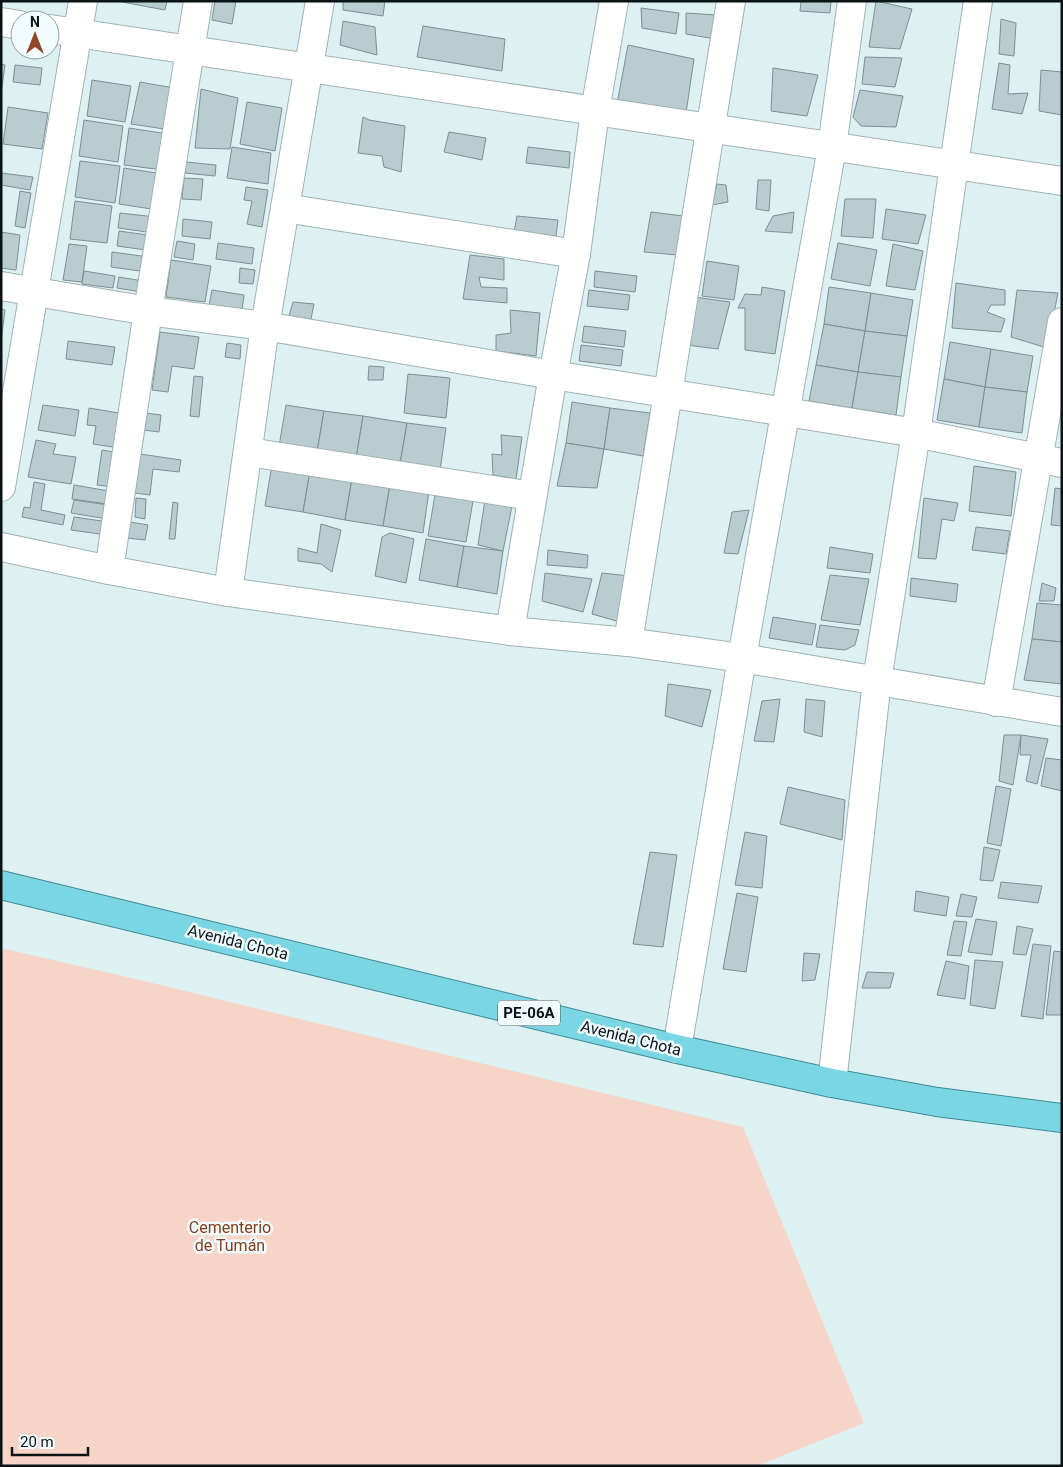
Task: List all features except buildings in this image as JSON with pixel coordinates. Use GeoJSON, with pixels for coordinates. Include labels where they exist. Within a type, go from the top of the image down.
{"type":"FeatureCollection","features":[{"type":"Feature","properties":{"kind":"highway","name":"Avenida Chota"},"geometry":{"type":"LineString","coordinates":[[1,885],[677,1049],[832,1083],[937,1102],[1062,1118]]}},
{"type":"Feature","properties":{"kind":"street"},"geometry":{"type":"LineString","coordinates":[[1,487],[83,1]]}},
{"type":"Feature","properties":{"kind":"street"},"geometry":{"type":"LineString","coordinates":[[110,570],[148,311],[198,1]]}},
{"type":"Feature","properties":{"kind":"street"},"geometry":{"type":"LineString","coordinates":[[228,592],[266,326],[307,68],[320,1]]}},
{"type":"Feature","properties":{"kind":"street"},"geometry":{"type":"LineString","coordinates":[[510,631],[553,375],[576,254],[595,111],[614,1]]}},
{"type":"Feature","properties":{"kind":"street"},"geometry":{"type":"LineString","coordinates":[[628,642],[731,1]]}},
{"type":"Feature","properties":{"kind":"street"},"geometry":{"type":"LineString","coordinates":[[677,1049],[742,658],[832,146],[852,1]]}},
{"type":"Feature","properties":{"kind":"street"},"geometry":{"type":"LineString","coordinates":[[832,1083],[877,680],[916,433],[978,1]]}},
{"type":"Feature","properties":{"kind":"street"},"geometry":{"type":"LineString","coordinates":[[60,31],[1062,181]]}},
{"type":"Feature","properties":{"kind":"street"},"geometry":{"type":"LineString","coordinates":[[285,208],[576,254]]}},
{"type":"Feature","properties":{"kind":"street"},"geometry":{"type":"LineString","coordinates":[[1,286],[148,311],[266,326],[553,375],[916,433],[1050,461]]}},
{"type":"Feature","properties":{"kind":"street"},"geometry":{"type":"LineString","coordinates":[[996,702],[1050,461],[1062,322]]}},
{"type":"Feature","properties":{"kind":"street"},"geometry":{"type":"LineString","coordinates":[[248,452],[532,496]]}},
{"type":"Feature","properties":{"kind":"street"},"geometry":{"type":"LineString","coordinates":[[1,547],[228,592],[510,631],[628,642],[742,658],[1062,712]]}},
{"type":"Feature","properties":{"kind":"green space","name":"Cementerio de Tumán"},"geometry":{"type":"Polygon","coordinates":[[[1,948],[743,1127],[864,1423],[757,1466],[1,1466],[1,948]]]}}]}
